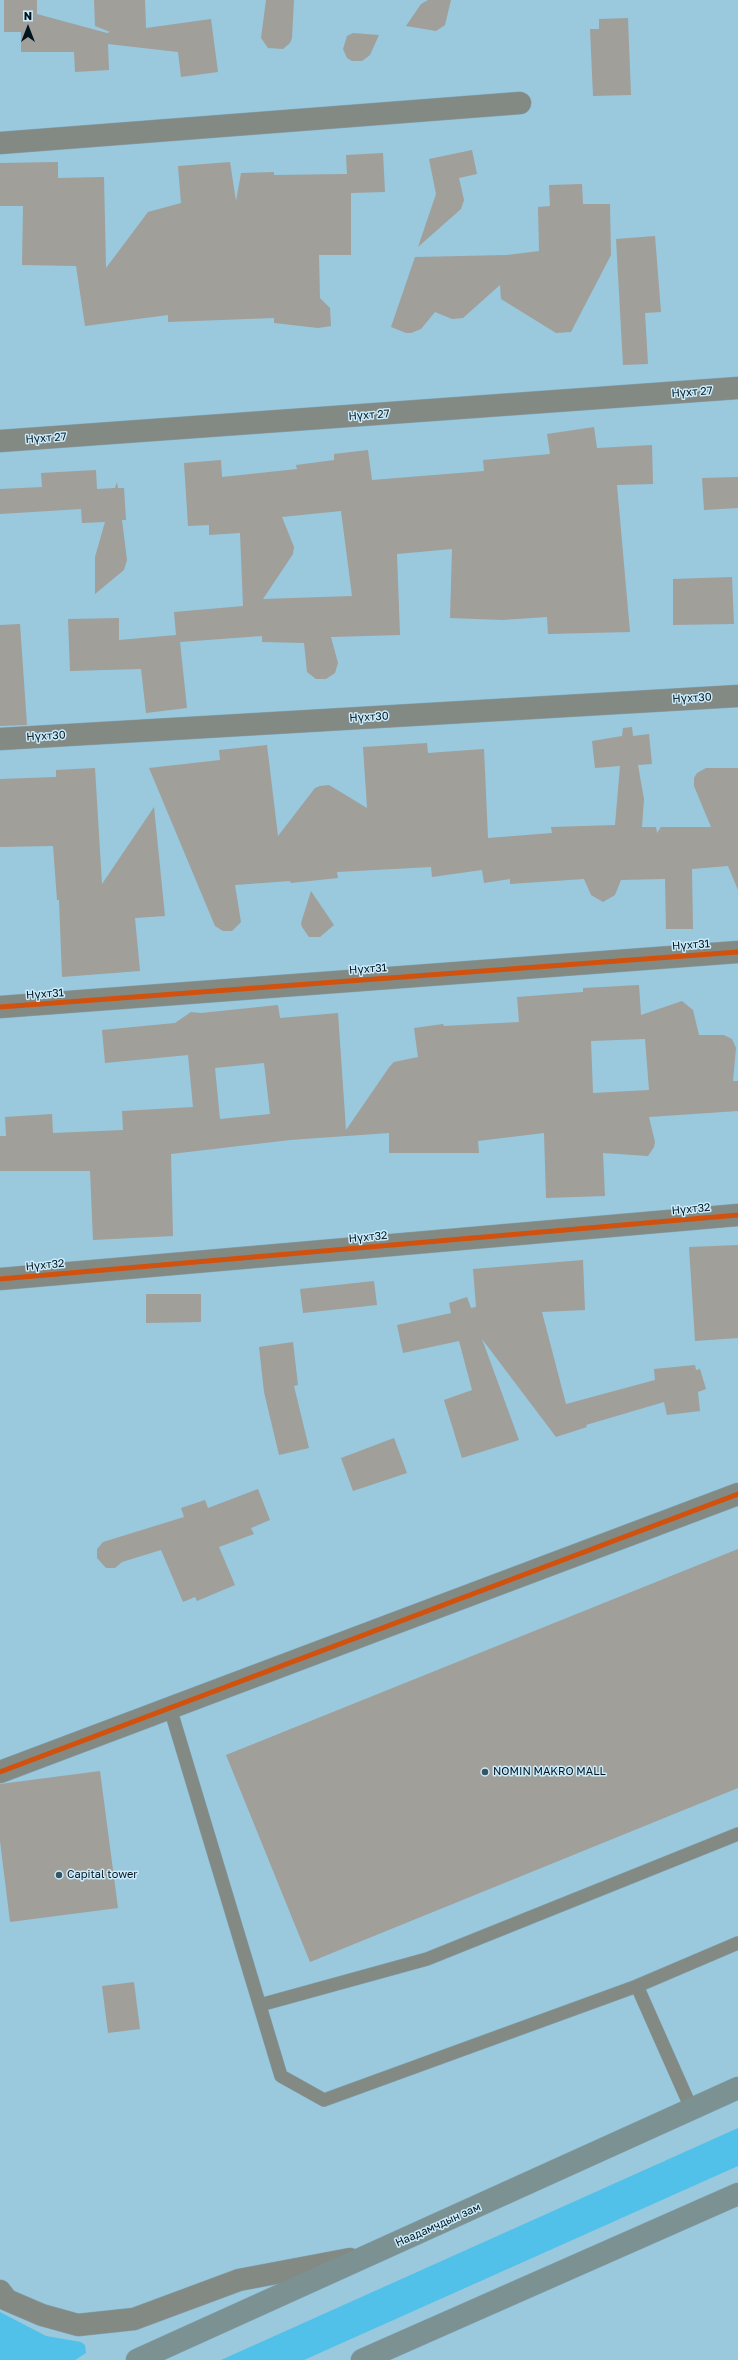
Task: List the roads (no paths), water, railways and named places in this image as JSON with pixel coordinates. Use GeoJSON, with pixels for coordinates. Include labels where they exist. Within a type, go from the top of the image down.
{"type":"FeatureCollection","features":[{"type":"Feature","properties":{"kind":"highway","name":"Наадамчдын зам"},"geometry":{"type":"LineString","coordinates":[[137,2360],[738,2088]]}},
{"type":"Feature","properties":{"kind":"highway"},"geometry":{"type":"LineString","coordinates":[[362,2360],[738,2194]]}},
{"type":"Feature","properties":{"kind":"street"},"geometry":{"type":"LineString","coordinates":[[0,143],[520,103]]}},
{"type":"Feature","properties":{"kind":"street","name":"Нүхт 27"},"geometry":{"type":"LineString","coordinates":[[0,442],[738,388]]}},
{"type":"Feature","properties":{"kind":"street","name":"Нүхт30"},"geometry":{"type":"LineString","coordinates":[[0,739],[738,696]]}},
{"type":"Feature","properties":{"kind":"street","name":"Нүхт31"},"geometry":{"type":"LineString","coordinates":[[0,1007],[738,952]]}},
{"type":"Feature","properties":{"kind":"street","name":"Нүхт32"},"geometry":{"type":"LineString","coordinates":[[0,1278],[738,1215]]}},
{"type":"Feature","properties":{"kind":"street"},"geometry":{"type":"LineString","coordinates":[[0,1772],[738,1494]]}},
{"type":"Feature","properties":{"kind":"street"},"geometry":{"type":"LineString","coordinates":[[0,2291],[7,2300],[35,2312],[78,2325],[134,2319],[240,2280],[371,2255]]}},
{"type":"Feature","properties":{"kind":"lane"},"geometry":{"type":"LineString","coordinates":[[170,1708],[281,2076],[324,2100],[637,1986],[738,1943]]}},
{"type":"Feature","properties":{"kind":"lane"},"geometry":{"type":"LineString","coordinates":[[260,2006],[427,1959],[738,1834]]}},
{"type":"Feature","properties":{"kind":"lane"},"geometry":{"type":"LineString","coordinates":[[637,1986],[692,2110]]}},
{"type":"Feature","properties":{"kind":"place","name":"NOMIN MAKRO MALL"},"geometry":{"type":"Point","coordinates":[485,1772]}},
{"type":"Feature","properties":{"kind":"place","name":"Capital tower"},"geometry":{"type":"Point","coordinates":[59,1875]}}]}
